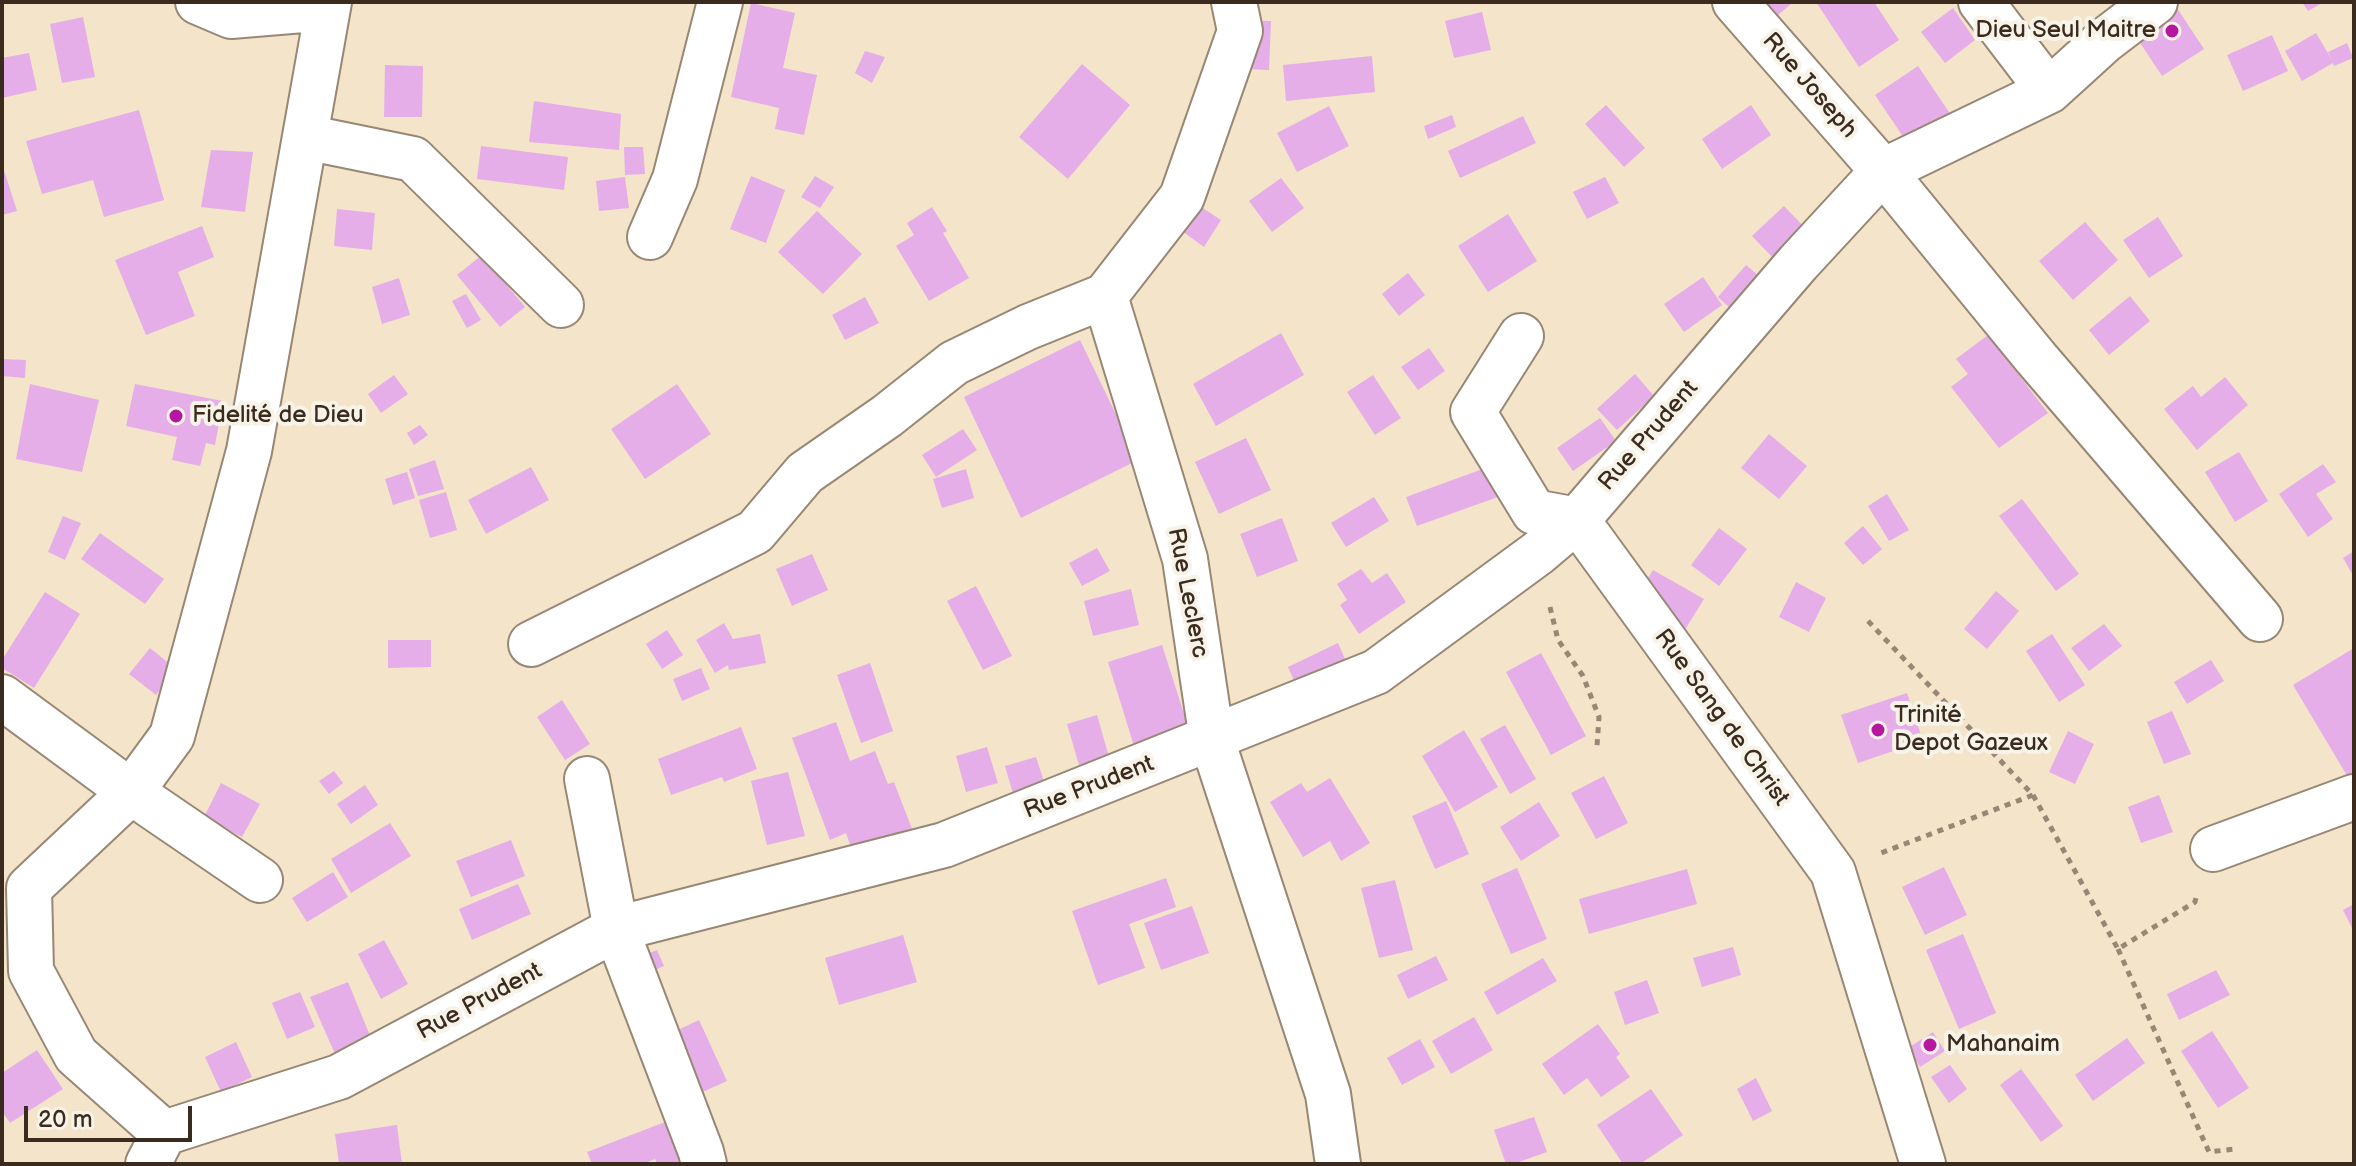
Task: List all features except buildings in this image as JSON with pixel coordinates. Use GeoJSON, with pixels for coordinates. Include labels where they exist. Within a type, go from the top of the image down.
{"type":"FeatureCollection","features":[{"type":"Feature","properties":{"kind":"street"},"geometry":{"type":"LineString","coordinates":[[156,1149],[76,1055],[31,971],[29,888],[131,792],[172,736],[249,451],[328,5],[231,16],[198,2]]}},
{"type":"Feature","properties":{"kind":"street"},"geometry":{"type":"LineString","coordinates":[[650,237],[675,179],[720,2]]}},
{"type":"Feature","properties":{"kind":"street"},"geometry":{"type":"LineString","coordinates":[[531,644],[755,532],[805,473],[887,416],[954,363],[1028,327],[1105,296],[1182,197],[1240,31],[1234,2]]}},
{"type":"Feature","properties":{"kind":"street","name":"Rue Joseph"},"geometry":{"type":"LineString","coordinates":[[1735,2],[1883,171],[2036,358],[2260,619]]}},
{"type":"Feature","properties":{"kind":"street"},"geometry":{"type":"LineString","coordinates":[[1981,2],[2049,91]]}},
{"type":"Feature","properties":{"kind":"street"},"geometry":{"type":"LineString","coordinates":[[1883,171],[2049,91],[2104,41],[2155,2]]}},
{"type":"Feature","properties":{"kind":"street"},"geometry":{"type":"LineString","coordinates":[[305,137],[413,159],[561,305]]}},
{"type":"Feature","properties":{"kind":"street","name":"Rue Prudent"},"geometry":{"type":"LineString","coordinates":[[156,1149],[339,1077],[616,929],[944,845],[1376,672],[1538,553],[1577,520],[1798,263],[1883,171]]}},
{"type":"Feature","properties":{"kind":"street","name":"Rue Leclerc"},"geometry":{"type":"LineString","coordinates":[[1105,296],[1185,559],[1212,740],[1328,1094],[1338,1164]]}},
{"type":"Feature","properties":{"kind":"street"},"geometry":{"type":"LineString","coordinates":[[1521,336],[1473,412],[1534,512],[1577,520]]}},
{"type":"Feature","properties":{"kind":"street","name":"Rue Sang de Christ"},"geometry":{"type":"LineString","coordinates":[[1577,520],[1833,872],[1923,1164]]}},
{"type":"Feature","properties":{"kind":"street"},"geometry":{"type":"LineString","coordinates":[[2,697],[131,792],[260,880]]}},
{"type":"Feature","properties":{"kind":"street"},"geometry":{"type":"LineString","coordinates":[[587,779],[616,929],[704,1164]]}},
{"type":"Feature","properties":{"kind":"street"},"geometry":{"type":"LineString","coordinates":[[2213,849],[2354,797]]}},
{"type":"Feature","properties":{"kind":"path"},"geometry":{"type":"LineString","coordinates":[[1538,553],[1558,640],[1583,676],[1599,717],[1597,746]]}},
{"type":"Feature","properties":{"kind":"path"},"geometry":{"type":"LineString","coordinates":[[1868,621],[2033,795],[2118,949],[2209,1152],[2234,1149]]}},
{"type":"Feature","properties":{"kind":"path"},"geometry":{"type":"LineString","coordinates":[[1833,872],[2033,795]]}},
{"type":"Feature","properties":{"kind":"path"},"geometry":{"type":"LineString","coordinates":[[2118,949],[2195,902],[2213,849]]}},
{"type":"Feature","properties":{"kind":"place","name":"Dieu Seul Maitre"},"geometry":{"type":"Point","coordinates":[2172,31]}},
{"type":"Feature","properties":{"kind":"place","name":"Fidelité de Dieu"},"geometry":{"type":"Point","coordinates":[176,416]}},
{"type":"Feature","properties":{"kind":"place","name":"Trinité Depot Gazeux"},"geometry":{"type":"Point","coordinates":[1878,730]}},
{"type":"Feature","properties":{"kind":"place","name":"Mahanaim"},"geometry":{"type":"Point","coordinates":[1930,1045]}}]}
